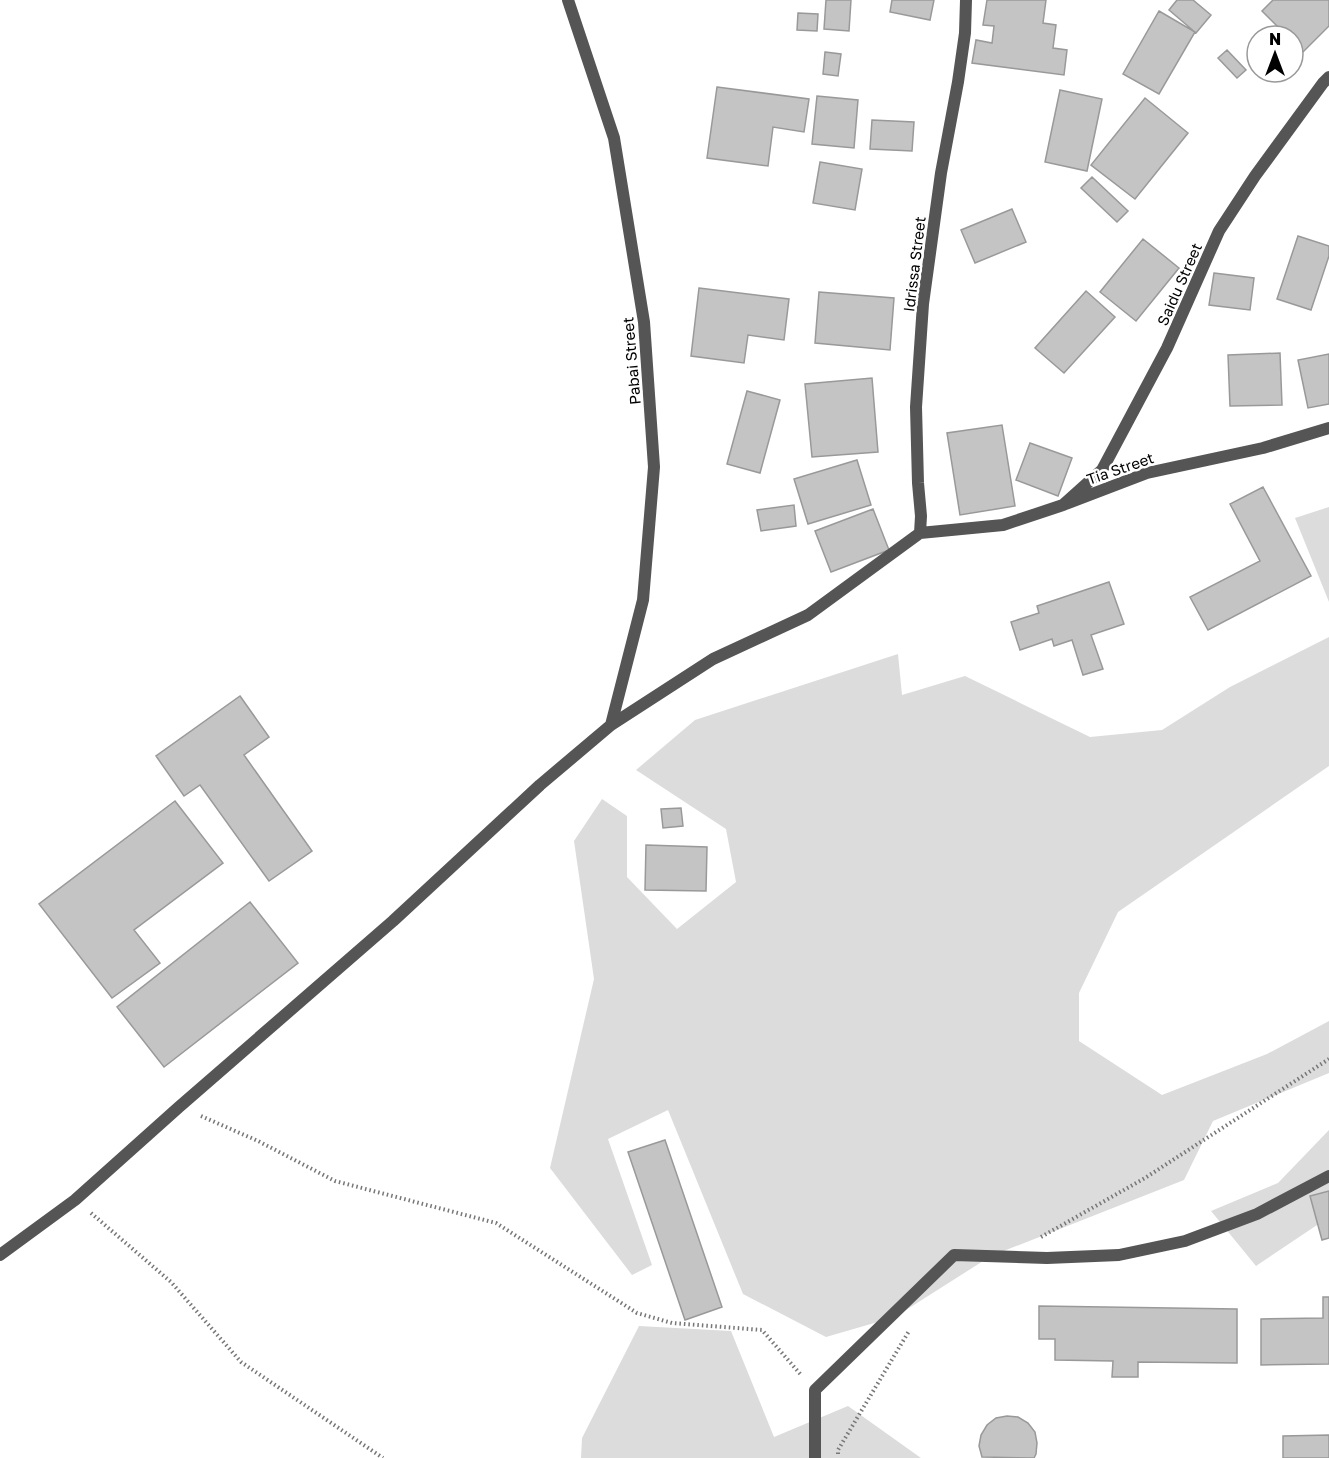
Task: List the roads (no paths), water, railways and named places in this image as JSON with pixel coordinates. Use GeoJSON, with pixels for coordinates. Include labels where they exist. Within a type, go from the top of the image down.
{"type":"FeatureCollection","features":[{"type":"Feature","properties":{"kind":"street","name":"Pabai Street"},"geometry":{"type":"LineString","coordinates":[[568,0],[614,138],[644,322],[654,467],[643,600],[611,725]]}},
{"type":"Feature","properties":{"kind":"street","name":"Idrissa Street"},"geometry":{"type":"LineString","coordinates":[[920,533],[916,407],[923,304],[941,173],[965,33],[966,0]]}},
{"type":"Feature","properties":{"kind":"street","name":"Saidu Street"},"geometry":{"type":"LineString","coordinates":[[1063,505],[1102,470],[1167,348],[1220,231],[1255,176],[1329,77]]}},
{"type":"Feature","properties":{"kind":"street","name":"Tia Street"},"geometry":{"type":"LineString","coordinates":[[920,533],[1003,525],[1147,473],[1263,448],[1329,428]]}},
{"type":"Feature","properties":{"kind":"street"},"geometry":{"type":"LineString","coordinates":[[0,1255],[75,1200],[393,921],[540,784],[611,725],[713,659],[808,615],[920,533]]}},
{"type":"Feature","properties":{"kind":"street"},"geometry":{"type":"LineString","coordinates":[[815,1458],[815,1390],[954,1255],[1047,1258],[1119,1255],[1185,1241],[1247,1218],[1329,1176]]}}]}
